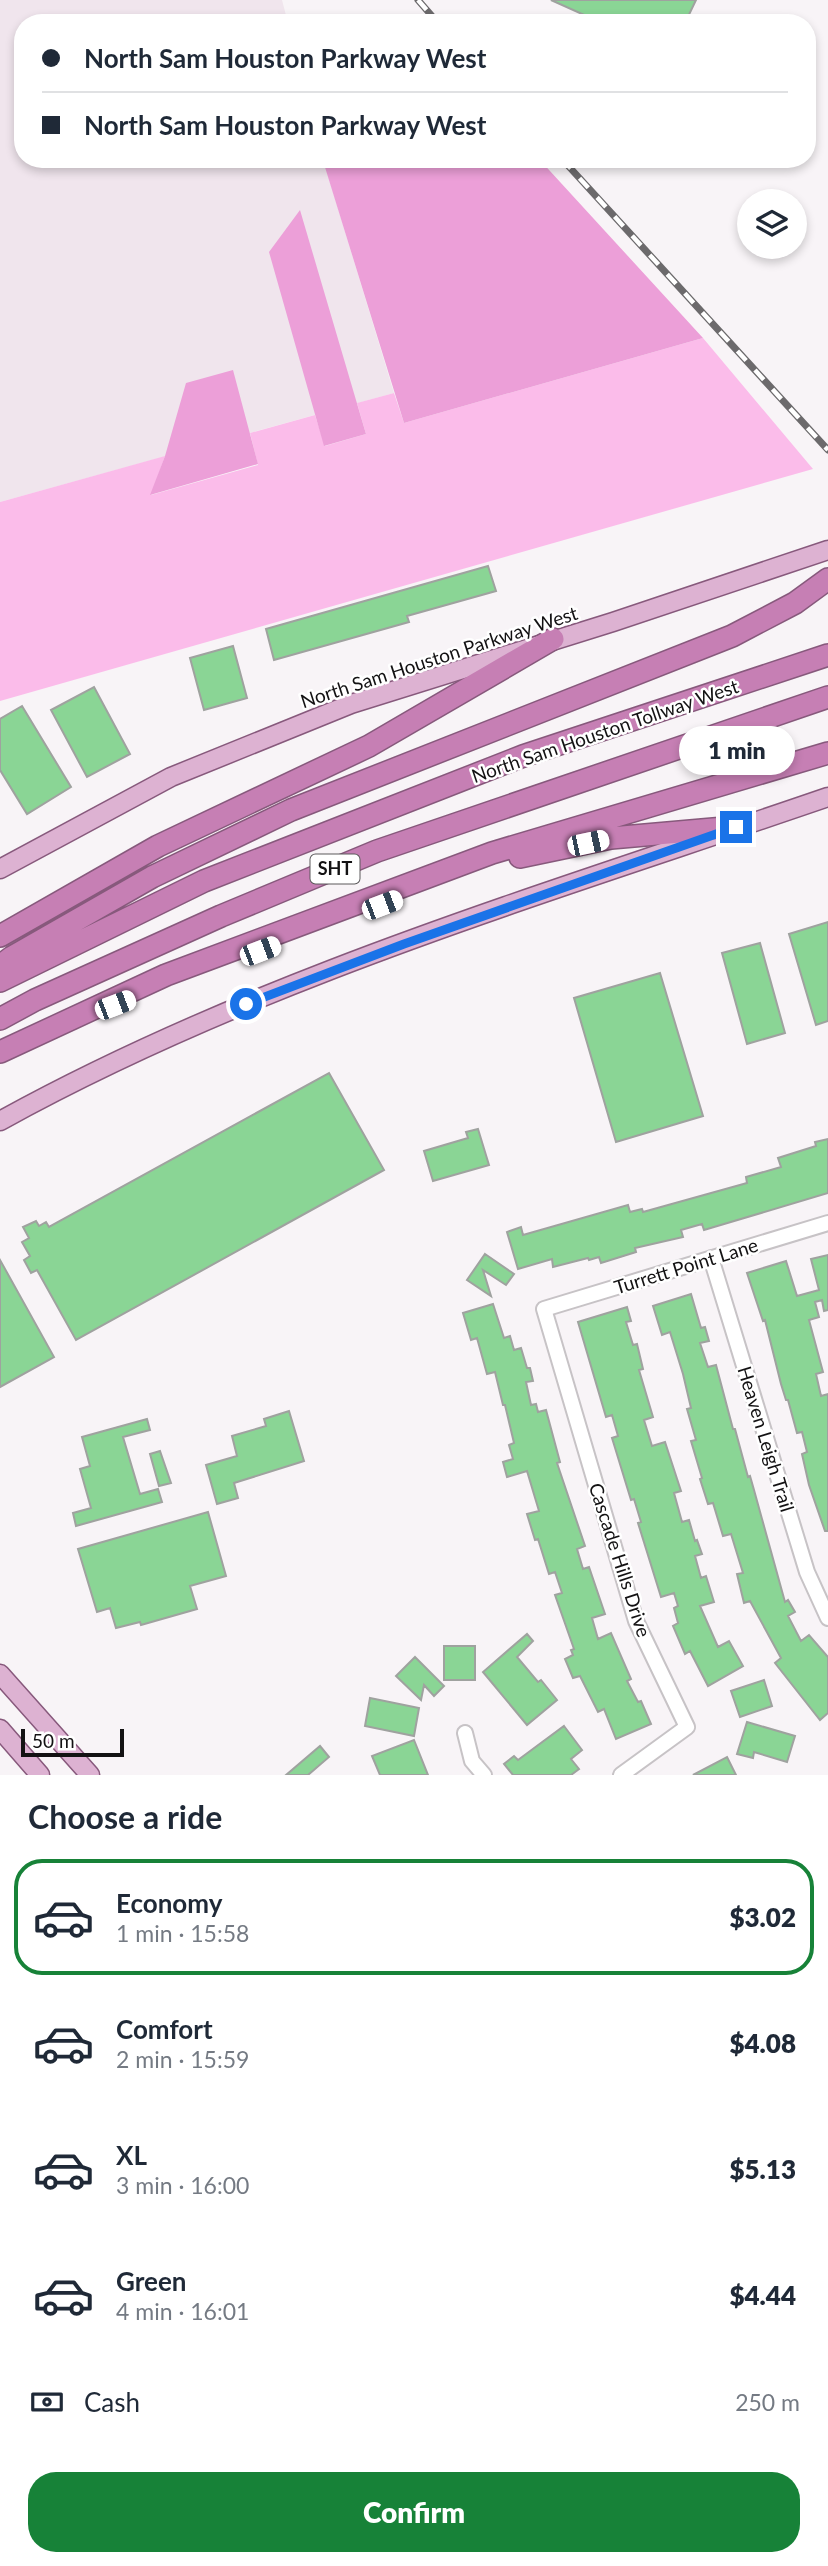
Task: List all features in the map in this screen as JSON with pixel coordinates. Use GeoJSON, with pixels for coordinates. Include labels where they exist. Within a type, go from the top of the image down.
{"type":"FeatureCollection","features":[{"type":"Feature","properties":{"kind":"highway"},"geometry":{"type":"LineString","coordinates":[[0,965],[152,877],[292,810],[732,636],[795,603],[828,579]]}},
{"type":"Feature","properties":{"kind":"highway"},"geometry":{"type":"LineString","coordinates":[[0,936],[158,846],[369,746],[553,639]]}},
{"type":"Feature","properties":{"kind":"highway","name":"North Sam Houston Tollway West"},"geometry":{"type":"LineString","coordinates":[[0,981],[204,881],[523,756],[828,655]]}},
{"type":"Feature","properties":{"kind":"highway","name":"North Sam Houston Tollway West"},"geometry":{"type":"LineString","coordinates":[[0,1019],[35,1000],[221,916],[377,851],[828,697]]}},
{"type":"Feature","properties":{"kind":"highway"},"geometry":{"type":"LineString","coordinates":[[0,1052],[166,975],[492,853],[828,753]]}},
{"type":"Feature","properties":{"kind":"highway"},"geometry":{"type":"LineString","coordinates":[[42,1032],[496,863],[611,838],[736,827]]}},
{"type":"Feature","properties":{"kind":"main road","name":"North Sam Houston Parkway West"},"geometry":{"type":"LineString","coordinates":[[0,869],[182,773],[351,704],[613,622],[828,550]]}},
{"type":"Feature","properties":{"kind":"main road"},"geometry":{"type":"LineString","coordinates":[[0,1121],[65,1086],[265,996],[404,944],[828,797]]}},
{"type":"Feature","properties":{"kind":"main road"},"geometry":{"type":"LineString","coordinates":[[0,1674],[90,1775]]}},
{"type":"Feature","properties":{"kind":"main road"},"geometry":{"type":"LineString","coordinates":[[0,1728],[40,1775]]}},
{"type":"Feature","properties":{"kind":"street","name":"Turrett Point Lane"},"geometry":{"type":"LineString","coordinates":[[544,1310],[828,1223]]}},
{"type":"Feature","properties":{"kind":"street","name":"Heaven Leigh Trail"},"geometry":{"type":"LineString","coordinates":[[711,1258],[807,1572],[828,1618]]}},
{"type":"Feature","properties":{"kind":"street","name":"Cascade Hills Drive"},"geometry":{"type":"LineString","coordinates":[[544,1310],[636,1621],[687,1727],[621,1775]]}},
{"type":"Feature","properties":{"kind":"street"},"geometry":{"type":"LineString","coordinates":[[465,1733],[472,1761],[484,1775]]}},
{"type":"Feature","properties":{"kind":"shaded area"},"geometry":{"type":"Polygon","coordinates":[[[0,0],[282,0],[286,14],[14,14],[14,168],[326,168],[394,393],[0,502],[0,0]]]}},
{"type":"Feature","properties":{"kind":"shaded area"},"geometry":{"type":"Polygon","coordinates":[[[325,168],[547,168],[703,338],[404,423],[325,168]]]}},
{"type":"Feature","properties":{"kind":"shaded area"},"geometry":{"type":"Polygon","coordinates":[[[300,210],[366,434],[324,446],[269,252],[300,210]]]}},
{"type":"Feature","properties":{"kind":"shaded area"},"geometry":{"type":"Polygon","coordinates":[[[703,338],[813,469],[0,701],[0,502],[165,456],[151,495],[258,465],[250,433],[315,415],[325,446],[366,434],[357,403],[394,393],[404,423],[703,338]]]}},
{"type":"Feature","properties":{"kind":"shaded area"},"geometry":{"type":"Polygon","coordinates":[[[233,370],[258,464],[150,495],[165,456],[186,383],[233,370]]]}},
{"type":"Feature","properties":{"kind":"building"},"geometry":{"type":"Polygon","coordinates":[[[551,0],[696,0],[689,14],[582,14],[551,0]]]}},
{"type":"Feature","properties":{"kind":"building"},"geometry":{"type":"Polygon","coordinates":[[[488,566],[496,591],[407,616],[409,622],[274,660],[266,629],[488,566]]]}},
{"type":"Feature","properties":{"kind":"building"},"geometry":{"type":"Polygon","coordinates":[[[233,646],[247,698],[204,710],[190,658],[233,646]]]}},
{"type":"Feature","properties":{"kind":"building"},"geometry":{"type":"Polygon","coordinates":[[[94,687],[130,754],[87,777],[51,710],[94,687]]]}},
{"type":"Feature","properties":{"kind":"building"},"geometry":{"type":"Polygon","coordinates":[[[22,706],[71,787],[27,814],[0,770],[0,719],[22,706]]]}},
{"type":"Feature","properties":{"kind":"building"},"geometry":{"type":"Polygon","coordinates":[[[828,922],[828,1021],[816,1025],[789,934],[828,922]]]}},
{"type":"Feature","properties":{"kind":"building"},"geometry":{"type":"Polygon","coordinates":[[[760,943],[785,1033],[747,1044],[722,953],[760,943]]]}},
{"type":"Feature","properties":{"kind":"building"},"geometry":{"type":"Polygon","coordinates":[[[660,973],[703,1116],[616,1142],[574,998],[660,973]]]}},
{"type":"Feature","properties":{"kind":"building"},"geometry":{"type":"Polygon","coordinates":[[[329,1073],[384,1170],[76,1340],[37,1270],[31,1273],[24,1260],[30,1256],[22,1242],[29,1238],[23,1227],[36,1221],[39,1226],[46,1222],[49,1227],[329,1073]]]}},
{"type":"Feature","properties":{"kind":"building"},"geometry":{"type":"Polygon","coordinates":[[[478,1129],[489,1165],[433,1181],[424,1151],[468,1138],[466,1132],[478,1129]]]}},
{"type":"Feature","properties":{"kind":"building"},"geometry":{"type":"Polygon","coordinates":[[[828,1139],[828,1193],[704,1230],[702,1224],[681,1230],[683,1237],[635,1248],[636,1252],[601,1263],[599,1257],[553,1267],[552,1259],[518,1269],[507,1232],[521,1227],[523,1235],[628,1205],[630,1212],[642,1209],[643,1212],[747,1183],[746,1177],[781,1167],[778,1158],[816,1146],[815,1142],[828,1139]]]}},
{"type":"Feature","properties":{"kind":"building"},"geometry":{"type":"Polygon","coordinates":[[[485,1254],[514,1274],[506,1285],[483,1270],[491,1296],[467,1280],[485,1254]]]}},
{"type":"Feature","properties":{"kind":"building"},"geometry":{"type":"Polygon","coordinates":[[[828,1255],[828,1310],[824,1311],[822,1300],[815,1302],[819,1317],[809,1320],[823,1372],[816,1374],[821,1396],[828,1394],[828,1531],[825,1531],[809,1485],[802,1454],[807,1452],[802,1432],[797,1433],[765,1320],[763,1321],[747,1273],[786,1261],[797,1296],[819,1290],[811,1259],[828,1255]]]}},
{"type":"Feature","properties":{"kind":"building"},"geometry":{"type":"Polygon","coordinates":[[[0,1260],[54,1357],[0,1387],[0,1260]]]}},
{"type":"Feature","properties":{"kind":"building"},"geometry":{"type":"Polygon","coordinates":[[[691,1294],[701,1328],[705,1327],[709,1341],[700,1343],[708,1367],[716,1365],[785,1602],[788,1600],[795,1612],[788,1616],[801,1641],[809,1635],[828,1657],[828,1713],[820,1720],[775,1663],[781,1658],[750,1601],[744,1603],[737,1574],[743,1573],[731,1534],[723,1536],[713,1503],[708,1504],[700,1479],[702,1478],[691,1441],[696,1440],[687,1409],[691,1408],[683,1374],[670,1332],[662,1335],[653,1306],[691,1294]]]}},
{"type":"Feature","properties":{"kind":"building"},"geometry":{"type":"Polygon","coordinates":[[[493,1304],[504,1338],[510,1336],[514,1350],[521,1348],[527,1368],[530,1368],[533,1381],[526,1382],[531,1405],[536,1404],[538,1412],[546,1410],[560,1462],[557,1463],[585,1546],[577,1549],[583,1569],[589,1567],[605,1614],[592,1618],[598,1639],[611,1633],[631,1679],[627,1681],[638,1702],[641,1701],[651,1724],[616,1739],[604,1709],[598,1712],[580,1676],[573,1678],[565,1659],[573,1655],[571,1650],[574,1649],[555,1595],[562,1593],[555,1572],[549,1574],[527,1514],[539,1511],[527,1471],[507,1477],[503,1462],[513,1459],[509,1445],[514,1443],[505,1405],[495,1372],[487,1374],[477,1338],[471,1340],[463,1313],[493,1304]]]}},
{"type":"Feature","properties":{"kind":"building"},"geometry":{"type":"Polygon","coordinates":[[[627,1307],[631,1321],[626,1322],[633,1345],[637,1344],[643,1369],[639,1370],[653,1417],[644,1420],[652,1446],[665,1442],[681,1491],[674,1493],[682,1522],[689,1520],[695,1541],[697,1540],[702,1554],[695,1556],[701,1578],[706,1576],[714,1602],[700,1606],[718,1647],[729,1641],[743,1666],[708,1686],[690,1651],[685,1654],[673,1626],[678,1623],[674,1608],[678,1606],[674,1593],[661,1597],[638,1523],[641,1522],[634,1499],[631,1500],[612,1438],[618,1436],[612,1415],[606,1417],[578,1322],[627,1307]]]}},
{"type":"Feature","properties":{"kind":"building"},"geometry":{"type":"Polygon","coordinates":[[[289,1411],[304,1461],[234,1483],[238,1498],[217,1504],[206,1465],[237,1456],[232,1436],[266,1426],[264,1419],[289,1411]]]}},
{"type":"Feature","properties":{"kind":"building"},"geometry":{"type":"Polygon","coordinates":[[[147,1419],[150,1430],[123,1437],[140,1494],[158,1489],[162,1502],[76,1526],[73,1513],[91,1508],[80,1469],[90,1466],[82,1437],[147,1419]]]}},
{"type":"Feature","properties":{"kind":"building"},"geometry":{"type":"Polygon","coordinates":[[[160,1451],[171,1483],[159,1486],[150,1454],[160,1451]]]}},
{"type":"Feature","properties":{"kind":"building"},"geometry":{"type":"Polygon","coordinates":[[[208,1512],[226,1576],[190,1586],[197,1609],[141,1625],[140,1622],[116,1628],[110,1608],[97,1612],[78,1549],[208,1512]]]}},
{"type":"Feature","properties":{"kind":"building"},"geometry":{"type":"Polygon","coordinates":[[[527,1634],[533,1641],[517,1657],[557,1700],[527,1725],[483,1672],[527,1634]]]}},
{"type":"Feature","properties":{"kind":"building"},"geometry":{"type":"Polygon","coordinates":[[[444,1646],[475,1646],[475,1680],[444,1680],[444,1646]]]}},
{"type":"Feature","properties":{"kind":"building"},"geometry":{"type":"Polygon","coordinates":[[[415,1657],[444,1686],[434,1696],[424,1685],[421,1700],[396,1676],[415,1657]]]}},
{"type":"Feature","properties":{"kind":"building"},"geometry":{"type":"Polygon","coordinates":[[[764,1680],[772,1706],[740,1717],[731,1691],[764,1680]]]}},
{"type":"Feature","properties":{"kind":"building"},"geometry":{"type":"Polygon","coordinates":[[[370,1698],[419,1708],[414,1736],[365,1726],[370,1698]]]}},
{"type":"Feature","properties":{"kind":"building"},"geometry":{"type":"Polygon","coordinates":[[[747,1722],[795,1736],[787,1762],[754,1752],[753,1758],[737,1754],[747,1722]]]}},
{"type":"Feature","properties":{"kind":"building"},"geometry":{"type":"Polygon","coordinates":[[[564,1726],[582,1750],[571,1759],[579,1769],[571,1775],[513,1775],[504,1764],[514,1756],[518,1760],[564,1726]]]}},
{"type":"Feature","properties":{"kind":"building"},"geometry":{"type":"Polygon","coordinates":[[[414,1740],[428,1775],[380,1775],[372,1756],[414,1740]]]}},
{"type":"Feature","properties":{"kind":"building"},"geometry":{"type":"Polygon","coordinates":[[[320,1746],[329,1757],[308,1775],[286,1775],[320,1746]]]}},
{"type":"Feature","properties":{"kind":"building"},"geometry":{"type":"Polygon","coordinates":[[[727,1757],[736,1775],[693,1775],[727,1757]]]}},
{"type":"Feature","properties":{"kind":"railway"},"geometry":{"type":"LineString","coordinates":[[418,0],[430,14]]}},
{"type":"Feature","properties":{"kind":"railway"},"geometry":{"type":"LineString","coordinates":[[570,168],[828,450]]}},
{"type":"Feature","properties":{"kind":"route"},"geometry":{"type":"LineString","coordinates":[[246,1004],[404,944],[736,827]]}}]}
